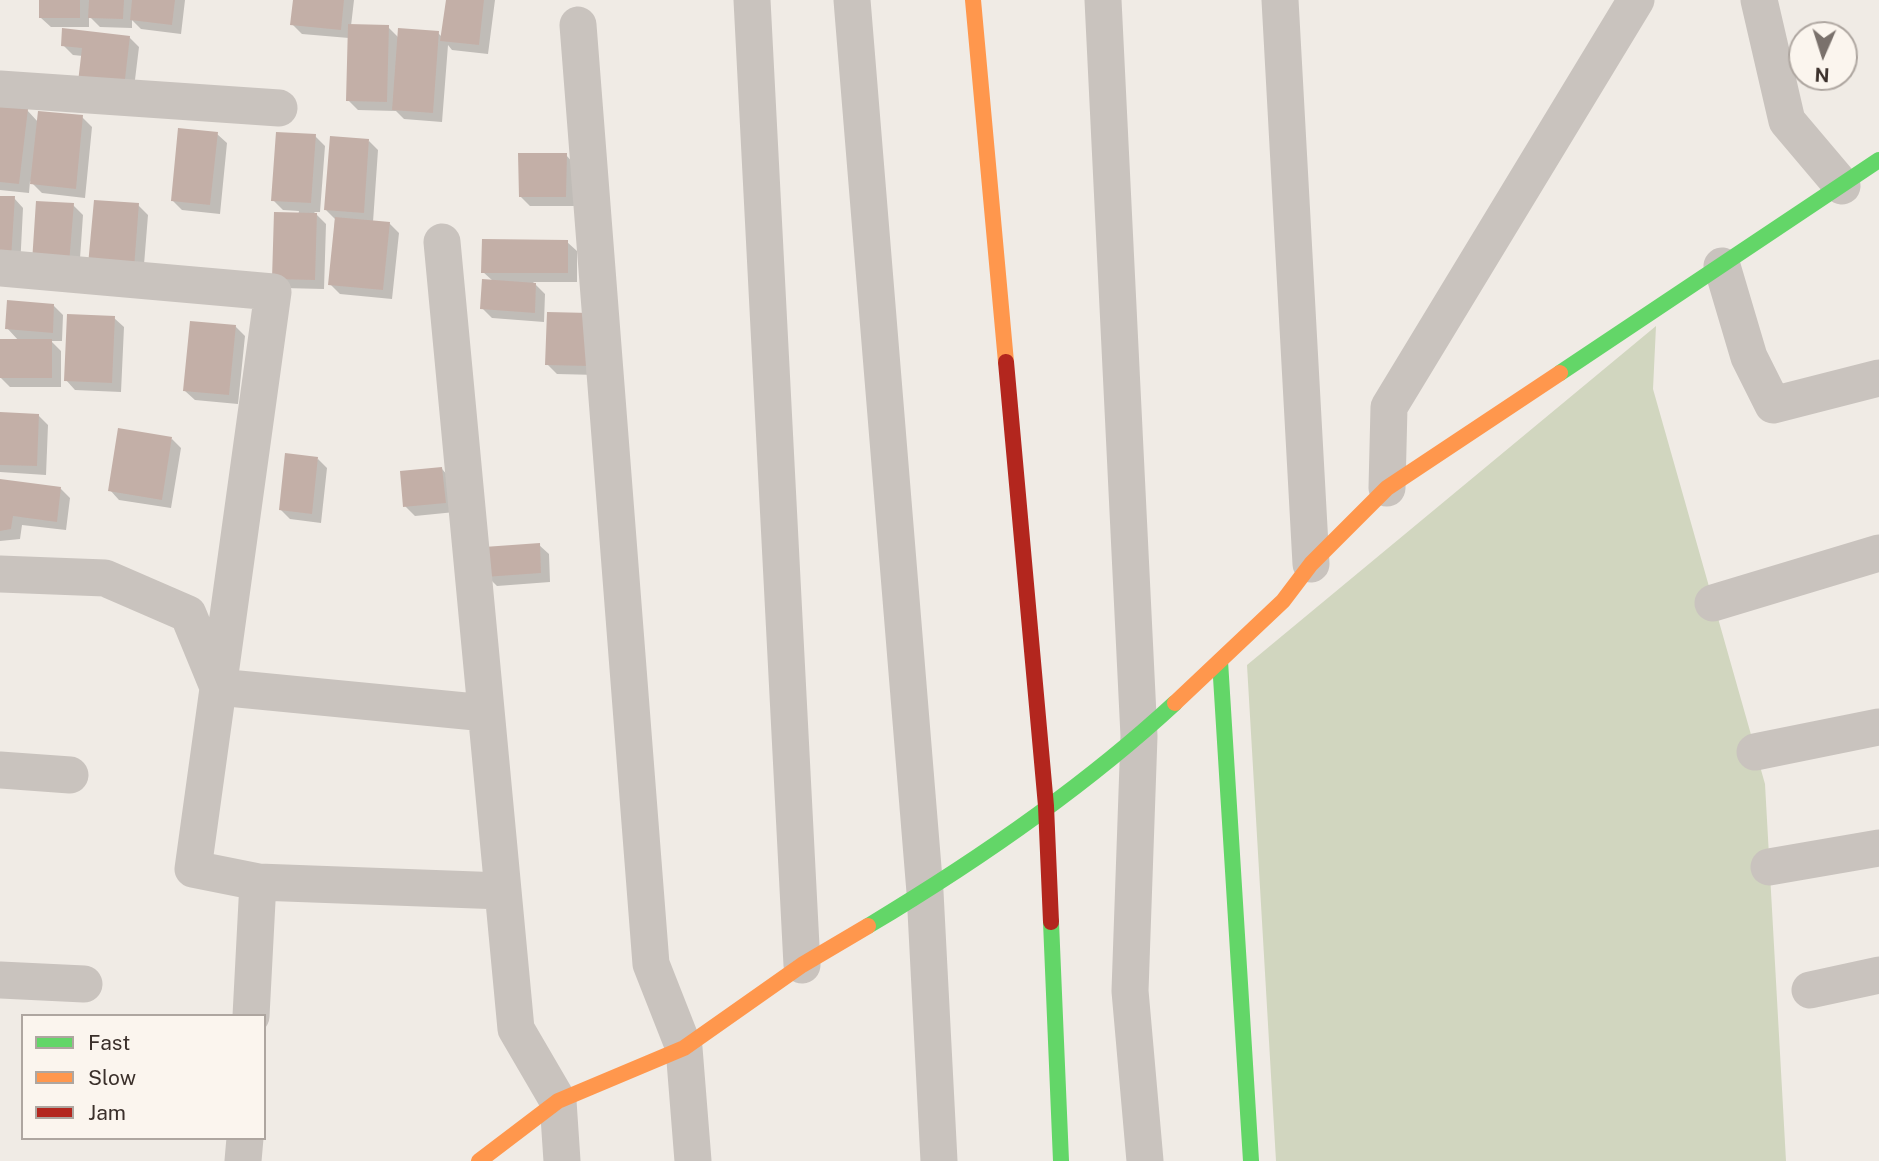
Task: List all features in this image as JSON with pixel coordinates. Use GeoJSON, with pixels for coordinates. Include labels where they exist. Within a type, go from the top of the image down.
{"type":"FeatureCollection","features":[{"type":"Feature","properties":{"kind":"street"},"geometry":{"type":"LineString","coordinates":[[752,0],[802,965]]}},
{"type":"Feature","properties":{"kind":"street"},"geometry":{"type":"LineString","coordinates":[[852,0],[925,892],[939,1161]]}},
{"type":"Feature","properties":{"kind":"street"},"geometry":{"type":"LineString","coordinates":[[973,0],[1046,806],[1061,1161]]}},
{"type":"Feature","properties":{"kind":"street"},"geometry":{"type":"LineString","coordinates":[[1103,0],[1139,736],[1130,991],[1145,1161]]}},
{"type":"Feature","properties":{"kind":"street"},"geometry":{"type":"LineString","coordinates":[[1280,0],[1311,564]]}},
{"type":"Feature","properties":{"kind":"street"},"geometry":{"type":"LineString","coordinates":[[1387,488],[1389,407],[1636,0]]}},
{"type":"Feature","properties":{"kind":"street"},"geometry":{"type":"LineString","coordinates":[[1759,0],[1787,121],[1842,186]]}},
{"type":"Feature","properties":{"kind":"street"},"geometry":{"type":"LineString","coordinates":[[578,25],[651,964],[684,1048],[693,1161]]}},
{"type":"Feature","properties":{"kind":"street"},"geometry":{"type":"LineString","coordinates":[[0,89],[279,108]]}},
{"type":"Feature","properties":{"kind":"street"},"geometry":{"type":"LineString","coordinates":[[479,1161],[558,1101],[684,1048],[802,965],[925,892],[1046,806],[1139,736],[1220,661],[1283,601],[1311,564],[1387,488],[1879,160]]}},
{"type":"Feature","properties":{"kind":"street"},"geometry":{"type":"LineString","coordinates":[[442,242],[516,1029],[558,1101],[562,1161]]}},
{"type":"Feature","properties":{"kind":"street"},"geometry":{"type":"LineString","coordinates":[[1722,266],[1749,357],[1773,405],[1879,378]]}},
{"type":"Feature","properties":{"kind":"street"},"geometry":{"type":"LineString","coordinates":[[0,268],[273,292],[193,869],[258,882],[503,891]]}},
{"type":"Feature","properties":{"kind":"street"},"geometry":{"type":"LineString","coordinates":[[1713,603],[1879,553]]}},
{"type":"Feature","properties":{"kind":"street"},"geometry":{"type":"LineString","coordinates":[[0,574],[105,578],[188,614],[218,687]]}},
{"type":"Feature","properties":{"kind":"street"},"geometry":{"type":"LineString","coordinates":[[1220,661],[1251,1161]]}},
{"type":"Feature","properties":{"kind":"street"},"geometry":{"type":"LineString","coordinates":[[218,687],[486,713]]}},
{"type":"Feature","properties":{"kind":"street"},"geometry":{"type":"LineString","coordinates":[[1755,752],[1879,727]]}},
{"type":"Feature","properties":{"kind":"street"},"geometry":{"type":"LineString","coordinates":[[0,770],[70,775]]}},
{"type":"Feature","properties":{"kind":"street"},"geometry":{"type":"LineString","coordinates":[[1769,867],[1879,848]]}},
{"type":"Feature","properties":{"kind":"street"},"geometry":{"type":"LineString","coordinates":[[251,1014],[258,882]]}},
{"type":"Feature","properties":{"kind":"street"},"geometry":{"type":"LineString","coordinates":[[1810,990],[1879,975]]}},
{"type":"Feature","properties":{"kind":"street"},"geometry":{"type":"LineString","coordinates":[[0,979],[84,984]]}},
{"type":"Feature","properties":{"kind":"street"},"geometry":{"type":"LineString","coordinates":[[243,1161],[245,1140]]}},
{"type":"Feature","properties":{"kind":"green space"},"geometry":{"type":"Polygon","coordinates":[[[1656,326],[1653,389],[1765,784],[1786,1161],[1276,1161],[1247,665],[1656,326]]]}},
{"type":"Feature","properties":{"kind":"building"},"geometry":{"type":"Polygon","coordinates":[[[39,0],[80,0],[80,18],[39,18],[39,0]]]}},
{"type":"Feature","properties":{"kind":"building"},"geometry":{"type":"Polygon","coordinates":[[[89,0],[124,0],[123,19],[88,18],[89,0]]]}},
{"type":"Feature","properties":{"kind":"building"},"geometry":{"type":"Polygon","coordinates":[[[132,0],[175,0],[172,25],[130,20],[132,0]]]}},
{"type":"Feature","properties":{"kind":"building"},"geometry":{"type":"Polygon","coordinates":[[[293,0],[344,0],[341,30],[290,25],[293,0]]]}},
{"type":"Feature","properties":{"kind":"building"},"geometry":{"type":"Polygon","coordinates":[[[446,0],[484,0],[479,45],[440,41],[446,0]]]}},
{"type":"Feature","properties":{"kind":"building"},"geometry":{"type":"Polygon","coordinates":[[[348,24],[389,25],[387,102],[346,101],[348,24]]]}},
{"type":"Feature","properties":{"kind":"building"},"geometry":{"type":"Polygon","coordinates":[[[62,28],[130,36],[124,88],[78,82],[82,48],[61,46],[62,28]]]}},
{"type":"Feature","properties":{"kind":"building"},"geometry":{"type":"Polygon","coordinates":[[[398,28],[439,31],[433,113],[392,110],[398,28]]]}},
{"type":"Feature","properties":{"kind":"building"},"geometry":{"type":"Polygon","coordinates":[[[0,105],[28,109],[19,184],[0,182],[0,105]]]}},
{"type":"Feature","properties":{"kind":"building"},"geometry":{"type":"Polygon","coordinates":[[[38,111],[83,115],[76,189],[30,184],[38,111]]]}},
{"type":"Feature","properties":{"kind":"building"},"geometry":{"type":"Polygon","coordinates":[[[178,128],[218,132],[210,205],[171,201],[178,128]]]}},
{"type":"Feature","properties":{"kind":"building"},"geometry":{"type":"Polygon","coordinates":[[[276,132],[316,134],[311,203],[271,201],[276,132]]]}},
{"type":"Feature","properties":{"kind":"building"},"geometry":{"type":"Polygon","coordinates":[[[330,136],[369,139],[364,213],[324,210],[330,136]]]}},
{"type":"Feature","properties":{"kind":"building"},"geometry":{"type":"Polygon","coordinates":[[[518,153],[567,153],[566,197],[519,197],[518,153]]]}},
{"type":"Feature","properties":{"kind":"building"},"geometry":{"type":"Polygon","coordinates":[[[0,196],[15,196],[11,259],[0,258],[0,196]]]}},
{"type":"Feature","properties":{"kind":"building"},"geometry":{"type":"Polygon","coordinates":[[[94,200],[139,203],[134,269],[88,265],[94,200]]]}},
{"type":"Feature","properties":{"kind":"building"},"geometry":{"type":"Polygon","coordinates":[[[36,201],[74,203],[69,264],[32,262],[36,201]]]}},
{"type":"Feature","properties":{"kind":"building"},"geometry":{"type":"Polygon","coordinates":[[[274,212],[317,213],[315,280],[272,279],[274,212]]]}},
{"type":"Feature","properties":{"kind":"building"},"geometry":{"type":"Polygon","coordinates":[[[335,217],[390,222],[383,290],[328,285],[335,217]]]}},
{"type":"Feature","properties":{"kind":"building"},"geometry":{"type":"Polygon","coordinates":[[[482,239],[568,240],[568,273],[481,273],[482,239]]]}},
{"type":"Feature","properties":{"kind":"building"},"geometry":{"type":"Polygon","coordinates":[[[482,279],[536,283],[535,313],[480,309],[482,279]]]}},
{"type":"Feature","properties":{"kind":"building"},"geometry":{"type":"Polygon","coordinates":[[[7,300],[54,304],[53,333],[5,329],[7,300]]]}},
{"type":"Feature","properties":{"kind":"building"},"geometry":{"type":"Polygon","coordinates":[[[547,312],[590,313],[589,366],[545,365],[547,312]]]}},
{"type":"Feature","properties":{"kind":"building"},"geometry":{"type":"Polygon","coordinates":[[[67,314],[115,316],[112,383],[64,381],[67,314]]]}},
{"type":"Feature","properties":{"kind":"building"},"geometry":{"type":"Polygon","coordinates":[[[190,321],[236,325],[229,395],[183,391],[190,321]]]}},
{"type":"Feature","properties":{"kind":"building"},"geometry":{"type":"Polygon","coordinates":[[[0,339],[52,339],[52,378],[0,378],[0,339]]]}},
{"type":"Feature","properties":{"kind":"building"},"geometry":{"type":"Polygon","coordinates":[[[0,412],[39,414],[37,466],[0,465],[0,412]]]}},
{"type":"Feature","properties":{"kind":"building"},"geometry":{"type":"Polygon","coordinates":[[[118,428],[172,437],[162,500],[108,491],[118,428]]]}},
{"type":"Feature","properties":{"kind":"building"},"geometry":{"type":"Polygon","coordinates":[[[285,453],[318,457],[312,514],[279,510],[285,453]]]}},
{"type":"Feature","properties":{"kind":"building"},"geometry":{"type":"Polygon","coordinates":[[[442,467],[446,503],[403,507],[400,471],[442,467]]]}},
{"type":"Feature","properties":{"kind":"building"},"geometry":{"type":"Polygon","coordinates":[[[0,479],[61,487],[57,522],[13,516],[11,529],[0,531],[0,479]]]}},
{"type":"Feature","properties":{"kind":"building"},"geometry":{"type":"Polygon","coordinates":[[[540,543],[541,573],[485,577],[484,547],[540,543]]]}},
{"type":"Feature","properties":{"kind":"traffic: fast"},"geometry":{"type":"LineString","coordinates":[[1560,373],[1879,160]]}},
{"type":"Feature","properties":{"kind":"traffic: fast"},"geometry":{"type":"LineString","coordinates":[[1220,661],[1251,1161]]}},
{"type":"Feature","properties":{"kind":"traffic: fast"},"geometry":{"type":"LineString","coordinates":[[868,926],[988,850],[1066,794],[1175,703]]}},
{"type":"Feature","properties":{"kind":"traffic: fast"},"geometry":{"type":"LineString","coordinates":[[1051,922],[1061,1161]]}},
{"type":"Feature","properties":{"kind":"traffic: slow"},"geometry":{"type":"LineString","coordinates":[[973,0],[1006,362]]}},
{"type":"Feature","properties":{"kind":"traffic: slow"},"geometry":{"type":"LineString","coordinates":[[1175,703],[1283,601],[1311,564],[1387,488],[1560,373]]}},
{"type":"Feature","properties":{"kind":"traffic: slow"},"geometry":{"type":"LineString","coordinates":[[479,1161],[558,1101],[684,1048],[802,965],[868,926]]}},
{"type":"Feature","properties":{"kind":"traffic: jam"},"geometry":{"type":"LineString","coordinates":[[1006,362],[1046,806],[1051,922]]}}]}
